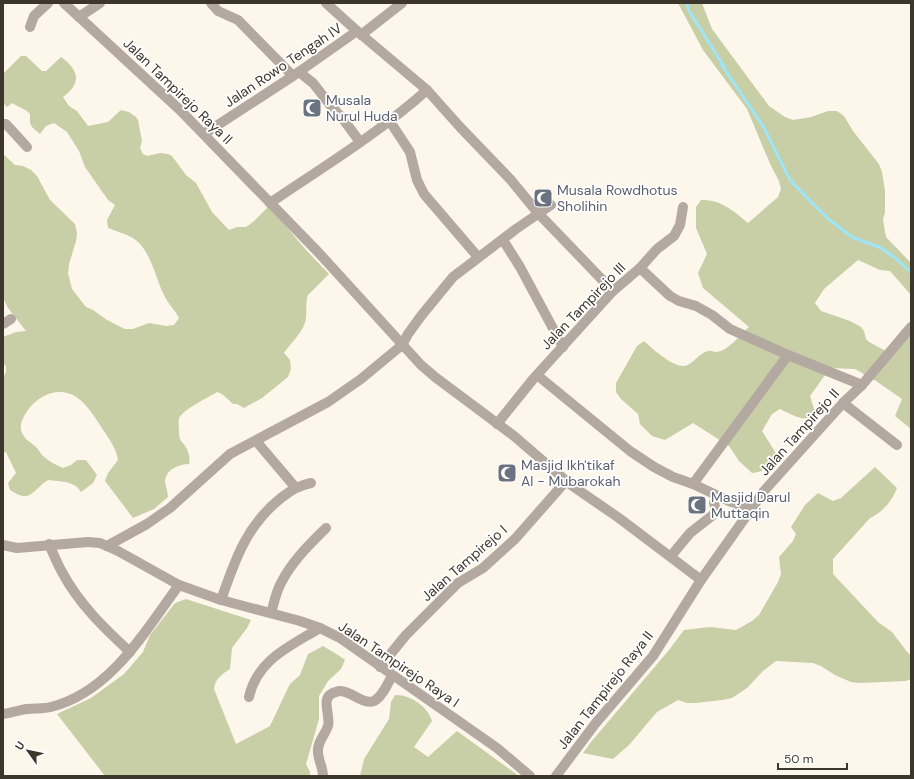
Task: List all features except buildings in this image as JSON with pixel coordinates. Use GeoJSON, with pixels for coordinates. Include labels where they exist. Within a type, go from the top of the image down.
{"type":"FeatureCollection","features":[{"type":"Feature","properties":{"kind":"street"},"geometry":{"type":"LineString","coordinates":[[30,27],[34,16],[48,3]]}},
{"type":"Feature","properties":{"kind":"street","name":"Jalan Tampirejo Raya II"},"geometry":{"type":"LineString","coordinates":[[64,3],[130,63],[204,134],[318,252],[421,365],[514,436],[566,481],[671,556],[701,580],[653,656],[595,724],[556,776]]}},
{"type":"Feature","properties":{"kind":"street"},"geometry":{"type":"LineString","coordinates":[[79,17],[100,3]]}},
{"type":"Feature","properties":{"kind":"street"},"geometry":{"type":"LineString","coordinates":[[211,3],[218,11],[238,20],[296,74],[313,83],[360,142]]}},
{"type":"Feature","properties":{"kind":"street"},"geometry":{"type":"LineString","coordinates":[[326,3],[427,90],[510,179],[538,213],[613,291]]}},
{"type":"Feature","properties":{"kind":"street","name":"Jalan Rowo Tengah IV"},"geometry":{"type":"LineString","coordinates":[[204,134],[359,33],[402,3]]}},
{"type":"Feature","properties":{"kind":"street"},"geometry":{"type":"LineString","coordinates":[[270,203],[360,142],[427,90]]}},
{"type":"Feature","properties":{"kind":"street"},"geometry":{"type":"LineString","coordinates":[[389,120],[410,152],[417,180],[424,194],[478,257]]}},
{"type":"Feature","properties":{"kind":"street"},"geometry":{"type":"LineString","coordinates":[[3,124],[6,124],[27,147]]}},
{"type":"Feature","properties":{"kind":"street"},"geometry":{"type":"LineString","coordinates":[[107,546],[147,524],[170,508],[230,454],[328,402],[361,379],[402,345],[408,334],[453,277],[478,257],[551,205]]}},
{"type":"Feature","properties":{"kind":"street","name":"Jalan Tampirejo III"},"geometry":{"type":"LineString","coordinates":[[497,424],[537,375],[613,291],[640,268],[657,249],[674,236],[678,231],[684,207]]}},
{"type":"Feature","properties":{"kind":"street"},"geometry":{"type":"LineString","coordinates":[[503,240],[520,267],[562,347]]}},
{"type":"Feature","properties":{"kind":"street"},"geometry":{"type":"LineString","coordinates":[[640,268],[670,296],[679,301],[696,306],[712,315],[730,329],[788,355],[862,385]]}},
{"type":"Feature","properties":{"kind":"street","name":"Jalan Tampirejo II"},"geometry":{"type":"LineString","coordinates":[[701,580],[721,554],[764,491],[843,403],[862,385],[911,327]]}},
{"type":"Feature","properties":{"kind":"street"},"geometry":{"type":"LineString","coordinates":[[693,484],[788,355]]}},
{"type":"Feature","properties":{"kind":"street"},"geometry":{"type":"LineString","coordinates":[[537,375],[630,450],[654,467],[673,477],[751,508]]}},
{"type":"Feature","properties":{"kind":"street"},"geometry":{"type":"LineString","coordinates":[[843,403],[897,445]]}},
{"type":"Feature","properties":{"kind":"street"},"geometry":{"type":"LineString","coordinates":[[256,441],[295,488]]}},
{"type":"Feature","properties":{"kind":"street","name":"Jalan Tampirejo I"},"geometry":{"type":"LineString","coordinates":[[380,667],[406,635],[458,584],[483,568],[515,539],[566,481]]}},
{"type":"Feature","properties":{"kind":"street"},"geometry":{"type":"LineString","coordinates":[[221,600],[235,562],[250,532],[272,506],[295,488],[311,483]]}},
{"type":"Feature","properties":{"kind":"street"},"geometry":{"type":"LineString","coordinates":[[671,556],[690,533],[713,515],[716,510],[714,503],[719,496]]}},
{"type":"Feature","properties":{"kind":"street"},"geometry":{"type":"LineString","coordinates":[[271,613],[278,589],[288,570],[299,556],[326,528]]}},
{"type":"Feature","properties":{"kind":"street","name":"Jalan Tampirejo Raya I"},"geometry":{"type":"LineString","coordinates":[[3,545],[17,548],[49,544],[88,542],[107,546],[179,585],[221,600],[320,628],[340,638],[392,676],[497,748],[530,776]]}},
{"type":"Feature","properties":{"kind":"street"},"geometry":{"type":"LineString","coordinates":[[49,544],[62,572],[80,601],[101,626],[130,652]]}},
{"type":"Feature","properties":{"kind":"street"},"geometry":{"type":"LineString","coordinates":[[3,714],[26,709],[50,708],[72,700],[88,690],[113,670],[130,652],[179,585]]}},
{"type":"Feature","properties":{"kind":"street"},"geometry":{"type":"LineString","coordinates":[[249,697],[251,686],[262,668],[289,645],[320,628]]}},
{"type":"Feature","properties":{"kind":"street"},"geometry":{"type":"LineString","coordinates":[[331,776],[323,772],[318,752],[319,744],[328,727],[329,722],[326,701],[330,694],[338,691],[345,691],[367,702],[374,701],[380,696],[392,676]]}},
{"type":"Feature","properties":{"kind":"green space"},"geometry":{"type":"Polygon","coordinates":[[[678,3],[702,3],[712,29],[769,106],[785,117],[793,120],[811,117],[828,111],[837,111],[844,116],[853,131],[879,164],[885,191],[885,212],[883,220],[886,237],[911,263],[911,295],[890,271],[880,270],[858,260],[824,289],[815,303],[821,311],[850,321],[861,327],[864,331],[866,339],[869,342],[886,351],[911,335],[911,429],[895,416],[902,399],[855,369],[830,368],[810,396],[815,412],[811,418],[791,415],[780,409],[772,414],[762,431],[777,455],[764,470],[752,473],[739,461],[729,446],[693,423],[665,440],[652,436],[640,424],[638,414],[621,399],[616,392],[616,383],[637,346],[644,341],[671,362],[683,366],[688,365],[705,352],[721,351],[734,342],[749,327],[703,288],[698,273],[707,254],[696,228],[696,207],[701,200],[714,201],[732,210],[748,223],[778,197],[781,189],[779,181],[771,166],[747,109],[703,50],[678,3]]]}},
{"type":"Feature","properties":{"kind":"green space"},"geometry":{"type":"Polygon","coordinates":[[[21,56],[26,56],[42,71],[46,71],[61,57],[72,67],[76,77],[73,87],[63,97],[69,106],[77,111],[88,126],[108,122],[121,110],[129,112],[138,120],[142,141],[140,148],[143,154],[147,156],[160,153],[172,156],[186,175],[196,183],[212,212],[229,230],[237,227],[246,227],[269,206],[306,250],[329,274],[308,295],[305,323],[284,353],[290,360],[291,369],[288,377],[262,398],[244,408],[237,404],[233,404],[222,394],[217,392],[195,404],[185,412],[179,419],[179,434],[180,440],[188,451],[189,464],[174,468],[166,476],[165,480],[168,497],[154,509],[133,518],[105,481],[108,473],[118,460],[113,446],[85,404],[72,395],[65,393],[51,393],[33,404],[25,415],[21,430],[25,438],[37,448],[42,455],[60,467],[63,468],[71,465],[77,460],[86,460],[97,475],[93,483],[81,492],[71,483],[48,480],[27,496],[22,496],[10,490],[8,483],[16,473],[6,452],[3,453],[3,378],[6,372],[6,367],[3,362],[3,337],[16,332],[26,331],[8,308],[3,298],[3,154],[15,165],[23,166],[31,170],[37,176],[50,200],[75,224],[77,233],[76,241],[69,264],[68,273],[72,289],[86,307],[125,329],[133,329],[149,323],[166,326],[174,325],[179,318],[161,290],[152,264],[143,248],[131,237],[108,228],[107,220],[115,205],[108,200],[85,167],[79,151],[67,132],[54,123],[46,126],[40,134],[32,127],[30,123],[30,114],[27,111],[12,103],[7,107],[3,103],[3,74],[21,56]]]}},
{"type":"Feature","properties":{"kind":"green space"},"geometry":{"type":"Polygon","coordinates":[[[875,467],[897,488],[886,506],[879,513],[870,518],[833,559],[833,574],[878,622],[892,632],[911,655],[911,679],[906,681],[851,682],[813,663],[776,661],[763,671],[747,688],[732,698],[696,703],[687,703],[678,700],[657,712],[629,745],[613,759],[583,753],[684,630],[710,627],[736,630],[752,621],[759,615],[778,582],[781,574],[779,557],[793,541],[796,534],[791,527],[805,505],[818,493],[833,501],[841,498],[875,467]]]}},
{"type":"Feature","properties":{"kind":"green space"},"geometry":{"type":"Polygon","coordinates":[[[186,599],[251,620],[232,648],[230,669],[217,680],[214,689],[236,744],[270,726],[290,684],[300,675],[308,654],[323,646],[345,660],[341,669],[328,681],[319,696],[319,719],[306,764],[310,772],[310,776],[105,776],[57,714],[91,698],[124,674],[143,652],[150,635],[175,603],[186,599]]]}},
{"type":"Feature","properties":{"kind":"green space"},"geometry":{"type":"Polygon","coordinates":[[[395,695],[400,695],[417,702],[430,716],[432,721],[414,747],[428,757],[457,731],[519,776],[360,776],[364,759],[389,719],[391,702],[395,695]]]}},
{"type":"Feature","properties":{"kind":"waterway"},"geometry":{"type":"LineString","coordinates":[[687,3],[689,11],[725,68],[721,64],[763,126],[790,180],[831,221],[852,237],[881,248],[911,272]]}},
{"type":"Feature","properties":{"kind":"place","name":"Musala Nurul Huda"},"geometry":{"type":"Point","coordinates":[312,108]}},
{"type":"Feature","properties":{"kind":"place","name":"Musala Rowdhotus Sholihin"},"geometry":{"type":"Point","coordinates":[543,198]}},
{"type":"Feature","properties":{"kind":"place","name":"Masjid Ikh'tikaf Al - Mubarokah"},"geometry":{"type":"Point","coordinates":[507,473]}},
{"type":"Feature","properties":{"kind":"place","name":"Masjid Darul Muttaqin"},"geometry":{"type":"Point","coordinates":[697,505]}}]}
